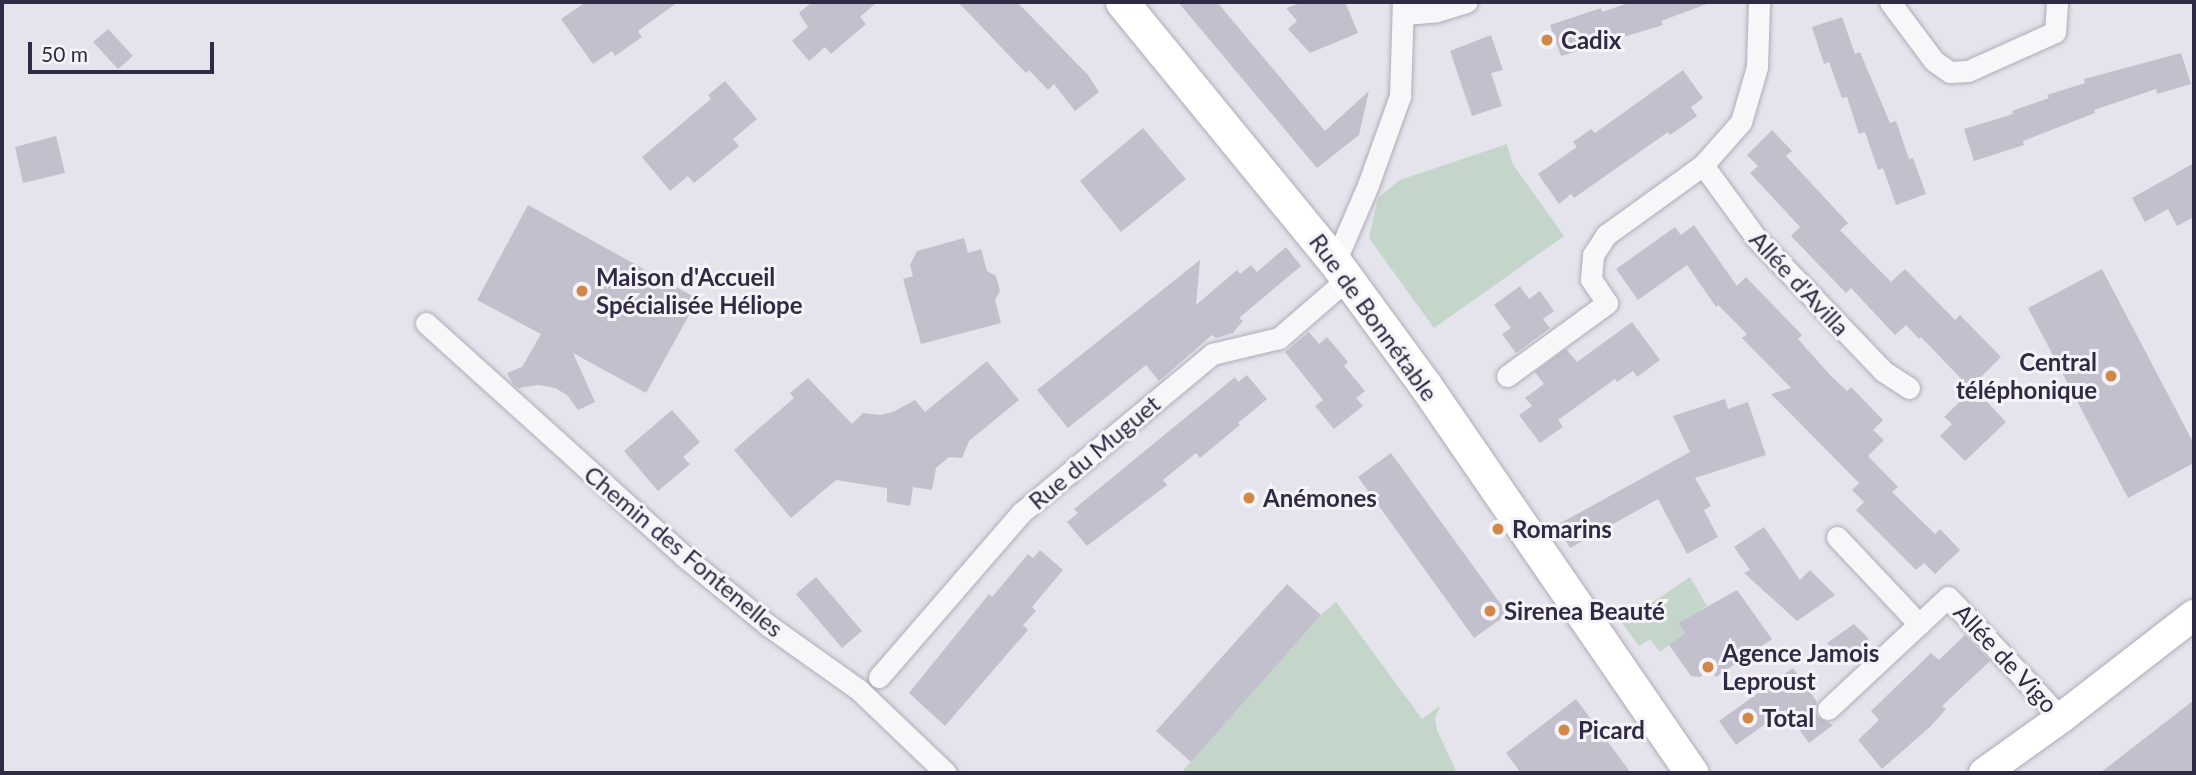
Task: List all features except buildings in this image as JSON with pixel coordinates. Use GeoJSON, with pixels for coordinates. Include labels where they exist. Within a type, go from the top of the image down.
{"type":"FeatureCollection","features":[{"type":"Feature","properties":{"kind":"main road","name":"Rue de Bonnétable"},"geometry":{"type":"LineString","coordinates":[[1122,2],[1341,271],[1692,773]]}},
{"type":"Feature","properties":{"kind":"main road","name":"Rue de Bonnétable"},"geometry":{"type":"LineString","coordinates":[[1606,647],[1708,773]]}},
{"type":"Feature","properties":{"kind":"street"},"geometry":{"type":"LineString","coordinates":[[1341,271],[1400,96],[1404,8],[1437,11],[1466,2]]}},
{"type":"Feature","properties":{"kind":"street"},"geometry":{"type":"LineString","coordinates":[[1507,376],[1607,303],[1591,279],[1593,255],[1606,235],[1703,165],[1741,122],[1757,67],[1759,2]]}},
{"type":"Feature","properties":{"kind":"street"},"geometry":{"type":"LineString","coordinates":[[1890,2],[1934,61],[1950,72],[1968,71],[2055,32],[2057,2]]}},
{"type":"Feature","properties":{"kind":"street","name":"Allée d'Avilla"},"geometry":{"type":"LineString","coordinates":[[1703,165],[1757,239],[1883,371],[1909,388]]}},
{"type":"Feature","properties":{"kind":"street","name":"Rue du Muguet"},"geometry":{"type":"LineString","coordinates":[[879,677],[1022,512],[1212,354],[1279,338],[1341,271]]}},
{"type":"Feature","properties":{"kind":"street","name":"Chemin des Fontenelles"},"geometry":{"type":"LineString","coordinates":[[426,323],[685,557],[769,626],[859,690],[946,773]]}},
{"type":"Feature","properties":{"kind":"street","name":"Allée de Vigo"},"geometry":{"type":"LineString","coordinates":[[1837,537],[1919,624]]}},
{"type":"Feature","properties":{"kind":"street","name":"Allée de Vigo"},"geometry":{"type":"LineString","coordinates":[[1828,709],[1948,597],[2062,718]]}},
{"type":"Feature","properties":{"kind":"street"},"geometry":{"type":"LineString","coordinates":[[1984,773],[2062,718],[2194,615]]}},
{"type":"Feature","properties":{"kind":"green space"},"geometry":{"type":"Polygon","coordinates":[[[1507,144],[1512,163],[1564,236],[1434,328],[1369,238],[1378,198],[1400,180],[1507,144]]]}},
{"type":"Feature","properties":{"kind":"green space"},"geometry":{"type":"Polygon","coordinates":[[[1690,577],[1707,606],[1678,623],[1685,633],[1660,652],[1650,639],[1639,646],[1622,623],[1690,577]]]}},
{"type":"Feature","properties":{"kind":"green space"},"geometry":{"type":"Polygon","coordinates":[[[1336,602],[1422,719],[1440,706],[1435,719],[1437,730],[1457,773],[1181,773],[1321,615],[1336,602]]]}},
{"type":"Feature","properties":{"kind":"place","name":"Cadix"},"geometry":{"type":"Point","coordinates":[1547,40]}},
{"type":"Feature","properties":{"kind":"place","name":"Maison d'Accueil Spécialisée Héliope"},"geometry":{"type":"Point","coordinates":[582,291]}},
{"type":"Feature","properties":{"kind":"place","name":"Central téléphonique"},"geometry":{"type":"Point","coordinates":[2111,376]}},
{"type":"Feature","properties":{"kind":"place","name":"Anémones"},"geometry":{"type":"Point","coordinates":[1249,498]}},
{"type":"Feature","properties":{"kind":"place","name":"Romarins"},"geometry":{"type":"Point","coordinates":[1498,529]}},
{"type":"Feature","properties":{"kind":"place","name":"Sirenea Beauté"},"geometry":{"type":"Point","coordinates":[1490,611]}},
{"type":"Feature","properties":{"kind":"place","name":"Agence Jamois Leproust"},"geometry":{"type":"Point","coordinates":[1708,667]}},
{"type":"Feature","properties":{"kind":"place","name":"Total"},"geometry":{"type":"Point","coordinates":[1748,718]}},
{"type":"Feature","properties":{"kind":"place","name":"Picard"},"geometry":{"type":"Point","coordinates":[1564,730]}}]}
